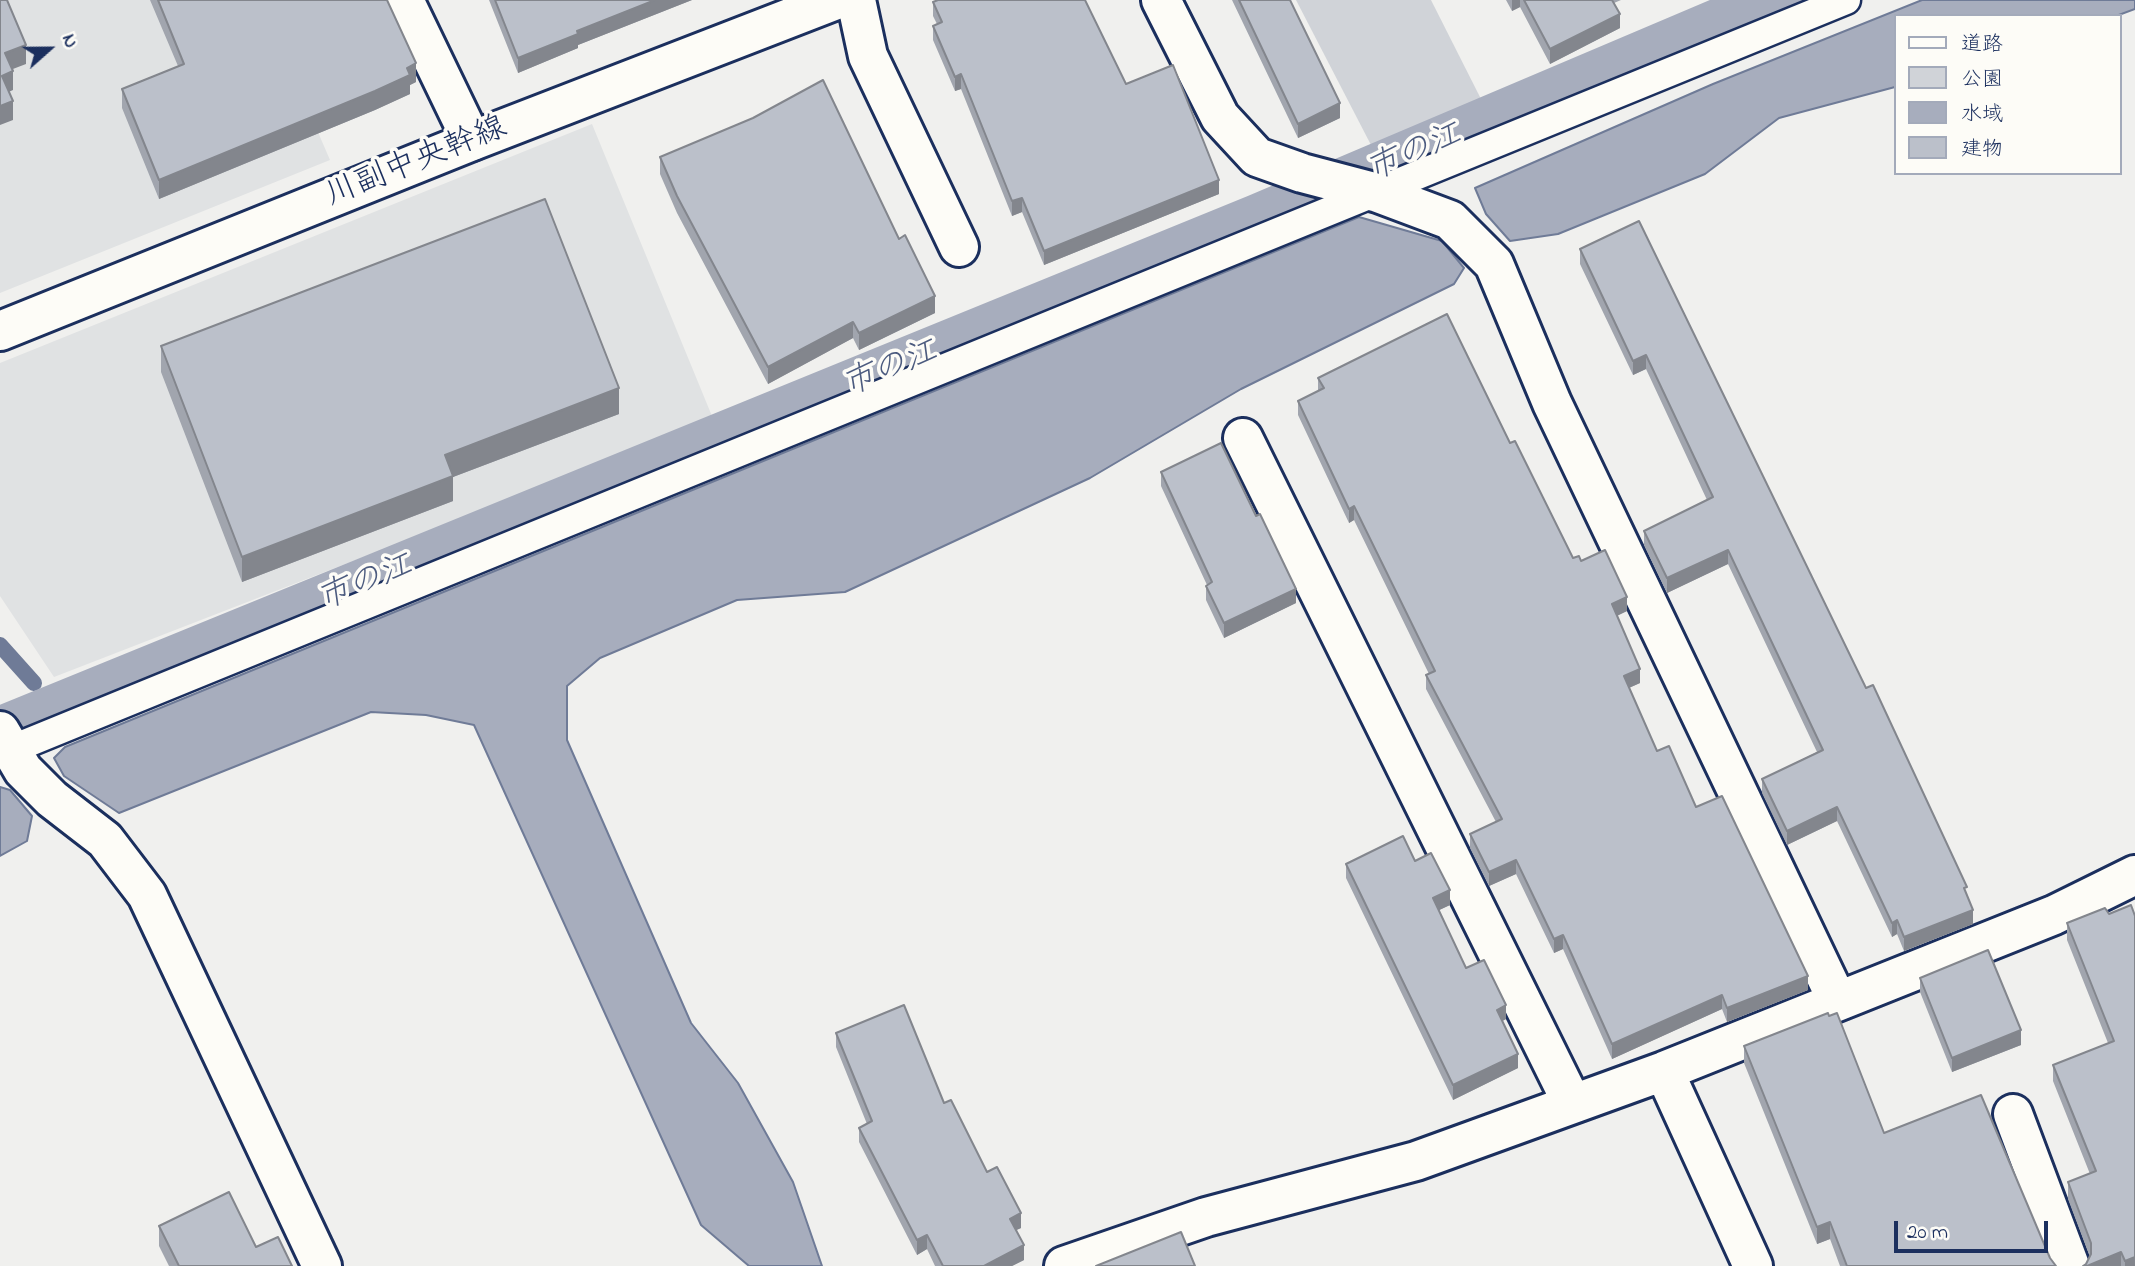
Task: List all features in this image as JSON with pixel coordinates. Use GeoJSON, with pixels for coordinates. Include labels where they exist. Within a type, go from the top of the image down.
{"type":"FeatureCollection","features":[{"type":"Feature","properties":{"kind":"street"},"geometry":{"type":"LineString","coordinates":[[404,0],[472,141]]}},
{"type":"Feature","properties":{"kind":"street","name":"川副中央幹線"},"geometry":{"type":"LineString","coordinates":[[0,331],[472,141],[836,0]]}},
{"type":"Feature","properties":{"kind":"street"},"geometry":{"type":"LineString","coordinates":[[856,0],[868,56],[959,247]]}},
{"type":"Feature","properties":{"kind":"street"},"geometry":{"type":"LineString","coordinates":[[1161,0],[1220,117],[1257,156],[1301,173],[1378,193],[1450,220],[1494,264],[1552,403],[1836,1000]]}},
{"type":"Feature","properties":{"kind":"street"},"geometry":{"type":"LineString","coordinates":[[1243,438],[1572,1103]]}},
{"type":"Feature","properties":{"kind":"street"},"geometry":{"type":"LineString","coordinates":[[8,751],[52,799],[105,840],[147,895],[322,1266]]}},
{"type":"Feature","properties":{"kind":"street"},"geometry":{"type":"LineString","coordinates":[[1064,1266],[1206,1217],[1416,1161],[1664,1071],[2054,915],[2135,875]]}},
{"type":"Feature","properties":{"kind":"street"},"geometry":{"type":"LineString","coordinates":[[1664,1071],[1752,1266]]}},
{"type":"Feature","properties":{"kind":"street"},"geometry":{"type":"LineString","coordinates":[[2013,1114],[2070,1266]]}},
{"type":"Feature","properties":{"kind":"lane"},"geometry":{"type":"LineString","coordinates":[[8,751],[1846,0]]}},
{"type":"Feature","properties":{"kind":"shaded area"},"geometry":{"type":"Polygon","coordinates":[[[0,0],[261,0],[330,160],[0,293],[0,0]]]}},
{"type":"Feature","properties":{"kind":"shaded area"},"geometry":{"type":"Polygon","coordinates":[[[592,124],[714,421],[54,677],[0,596],[0,363],[592,124]]]}},
{"type":"Feature","properties":{"kind":"green space"},"geometry":{"type":"Polygon","coordinates":[[[1296,0],[1431,0],[1481,99],[1371,145],[1296,0]]]}},
{"type":"Feature","properties":{"kind":"water"},"geometry":{"type":"Polygon","coordinates":[[[1922,0],[2135,0],[2135,9],[2121,14],[1894,14],[1894,87],[1779,118],[1705,174],[1558,234],[1510,241],[1486,214],[1475,188],[1713,84],[1922,0]]]}},
{"type":"Feature","properties":{"kind":"water"},"geometry":{"type":"Polygon","coordinates":[[[1359,217],[1442,241],[1464,268],[1454,284],[1241,389],[1090,478],[845,592],[737,600],[600,658],[567,686],[567,740],[691,1023],[738,1083],[793,1182],[822,1266],[749,1266],[701,1225],[474,725],[426,715],[371,712],[119,813],[64,776],[54,758],[65,747],[1359,217]]]}},
{"type":"Feature","properties":{"kind":"water"},"geometry":{"type":"Polygon","coordinates":[[[0,787],[10,790],[32,816],[27,841],[0,856],[0,787]]]}},
{"type":"Feature","properties":{"kind":"building"},"geometry":{"type":"Polygon","coordinates":[[[0,0],[7,0],[26,45],[5,53],[13,71],[2,76],[13,101],[0,106],[0,0]]]}},
{"type":"Feature","properties":{"kind":"building"},"geometry":{"type":"Polygon","coordinates":[[[158,0],[387,0],[416,63],[407,68],[410,75],[375,91],[159,180],[122,89],[184,64],[158,0]]]}},
{"type":"Feature","properties":{"kind":"building"},"geometry":{"type":"Polygon","coordinates":[[[495,0],[655,0],[518,58],[495,0]]]}},
{"type":"Feature","properties":{"kind":"building"},"geometry":{"type":"Polygon","coordinates":[[[1085,0],[1126,84],[1173,65],[1219,180],[1044,251],[1022,198],[1012,201],[961,74],[955,77],[933,26],[942,22],[933,2],[1085,0]]]}},
{"type":"Feature","properties":{"kind":"building"},"geometry":{"type":"Polygon","coordinates":[[[1239,0],[1290,0],[1340,103],[1298,124],[1239,0]]]}},
{"type":"Feature","properties":{"kind":"building"},"geometry":{"type":"Polygon","coordinates":[[[1524,0],[1612,0],[1620,14],[1550,49],[1524,0]]]}},
{"type":"Feature","properties":{"kind":"building"},"geometry":{"type":"Polygon","coordinates":[[[823,80],[899,239],[905,235],[935,296],[859,333],[853,322],[768,367],[677,196],[660,157],[753,118],[823,80]]]}},
{"type":"Feature","properties":{"kind":"building"},"geometry":{"type":"Polygon","coordinates":[[[545,199],[619,388],[445,455],[453,476],[242,557],[161,346],[545,199]]]}},
{"type":"Feature","properties":{"kind":"building"},"geometry":{"type":"Polygon","coordinates":[[[1639,221],[1866,688],[1873,685],[1967,887],[1964,888],[1973,910],[1904,937],[1897,920],[1892,923],[1837,807],[1787,831],[1762,779],[1823,750],[1728,550],[1667,578],[1644,531],[1713,497],[1646,355],[1633,361],[1580,249],[1639,221]]]}},
{"type":"Feature","properties":{"kind":"building"},"geometry":{"type":"Polygon","coordinates":[[[1447,314],[1510,443],[1515,441],[1573,558],[1579,556],[1581,561],[1605,550],[1627,597],[1612,604],[1640,669],[1624,676],[1657,751],[1669,746],[1696,807],[1722,796],[1808,976],[1727,1008],[1722,995],[1612,1044],[1563,935],[1554,939],[1516,860],[1489,872],[1470,834],[1502,819],[1426,675],[1435,671],[1354,506],[1349,509],[1298,401],[1324,388],[1318,378],[1447,314]]]}},
{"type":"Feature","properties":{"kind":"building"},"geometry":{"type":"Polygon","coordinates":[[[1221,443],[1256,516],[1260,514],[1296,589],[1224,623],[1206,586],[1212,582],[1161,472],[1221,443]]]}},
{"type":"Feature","properties":{"kind":"building"},"geometry":{"type":"Polygon","coordinates":[[[1403,836],[1415,861],[1431,853],[1450,890],[1433,898],[1466,968],[1484,960],[1506,1005],[1497,1010],[1518,1054],[1453,1085],[1346,864],[1403,836]]]}},
{"type":"Feature","properties":{"kind":"building"},"geometry":{"type":"Polygon","coordinates":[[[2131,905],[2135,916],[2135,1257],[2125,1261],[2121,1252],[2083,1266],[2091,1254],[2091,1243],[2068,1182],[2096,1171],[2053,1065],[2114,1041],[2067,923],[2105,908],[2109,914],[2131,905]]]}},
{"type":"Feature","properties":{"kind":"building"},"geometry":{"type":"Polygon","coordinates":[[[1988,950],[2021,1030],[1952,1058],[1920,978],[1988,950]]]}},
{"type":"Feature","properties":{"kind":"building"},"geometry":{"type":"Polygon","coordinates":[[[904,1005],[944,1103],[951,1100],[987,1172],[997,1167],[1021,1213],[1010,1219],[1024,1245],[984,1266],[943,1266],[927,1235],[917,1240],[859,1128],[872,1121],[836,1033],[904,1005]]]}},
{"type":"Feature","properties":{"kind":"building"},"geometry":{"type":"Polygon","coordinates":[[[1828,1013],[1829,1016],[1837,1013],[1884,1133],[1981,1095],[2050,1258],[2056,1266],[1847,1266],[1830,1222],[1817,1227],[1744,1046],[1828,1013]]]}},
{"type":"Feature","properties":{"kind":"building"},"geometry":{"type":"Polygon","coordinates":[[[229,1192],[256,1247],[278,1237],[292,1266],[179,1266],[159,1226],[229,1192]]]}},
{"type":"Feature","properties":{"kind":"building"},"geometry":{"type":"Polygon","coordinates":[[[1181,1232],[1195,1266],[1096,1266],[1181,1232]]]}},
{"type":"Feature","properties":{"kind":"waterway","name":"市の江"},"geometry":{"type":"LineString","coordinates":[[0,734],[1258,221],[1779,0]]}},
{"type":"Feature","properties":{"kind":"waterway"},"geometry":{"type":"LineString","coordinates":[[0,645],[34,683]]}}]}
